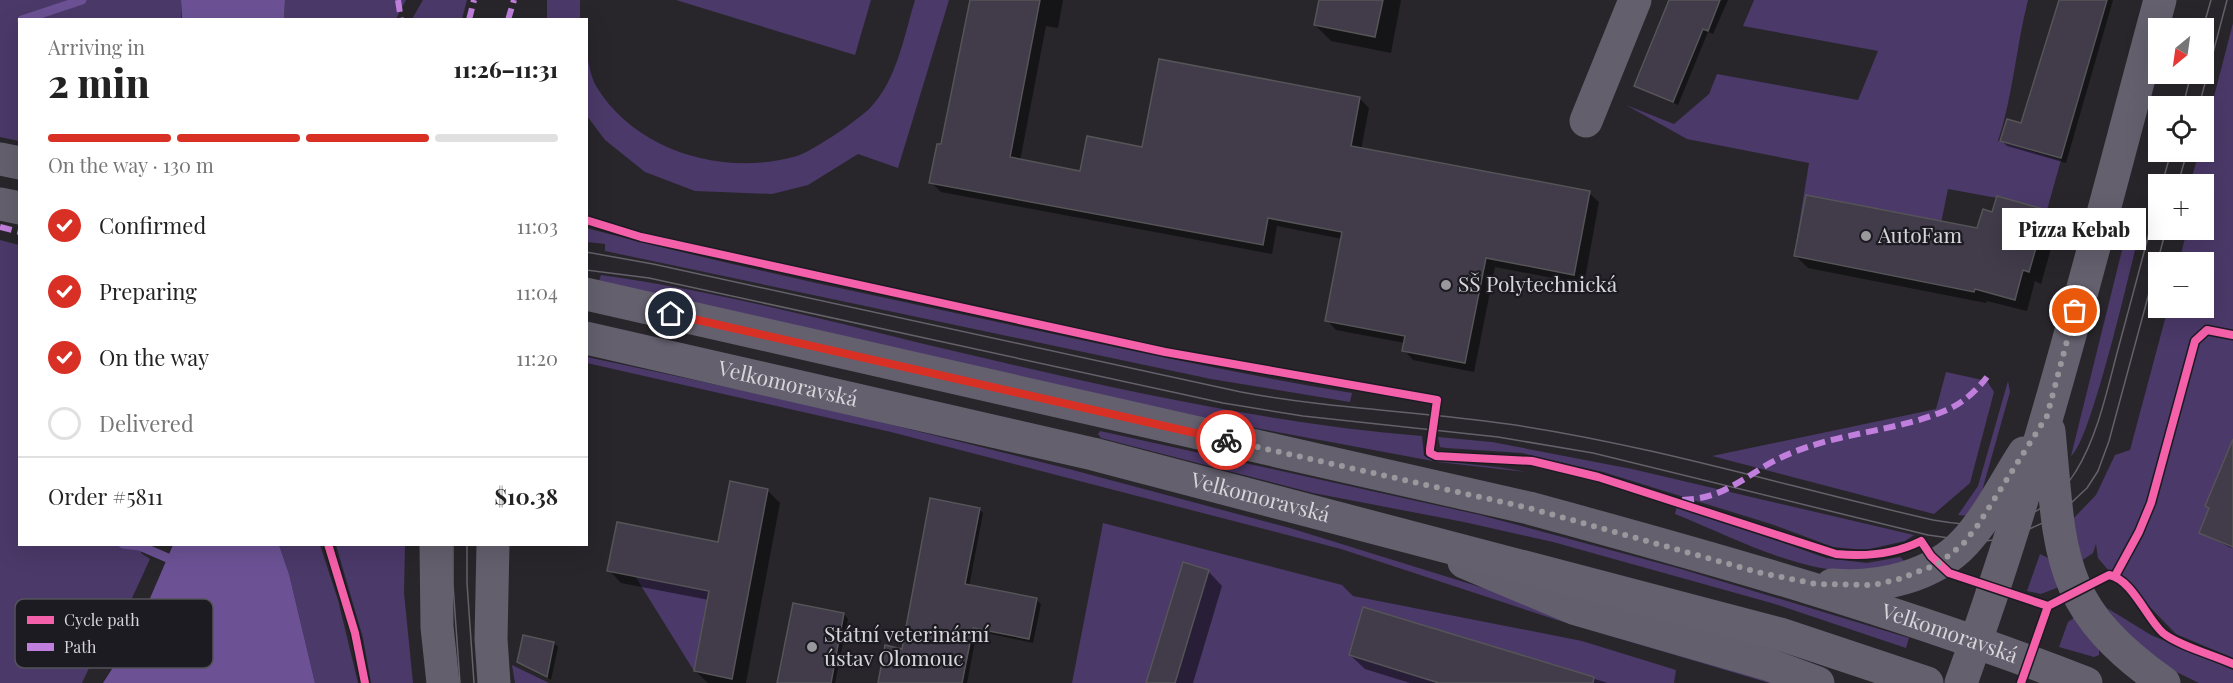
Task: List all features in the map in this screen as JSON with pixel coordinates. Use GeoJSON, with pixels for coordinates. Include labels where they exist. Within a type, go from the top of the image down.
{"type":"FeatureCollection","features":[{"type":"Feature","properties":{"kind":"main road"},"geometry":{"type":"LineString","coordinates":[[1961,683],[1995,588],[2047,416],[2160,0]]}},
{"type":"Feature","properties":{"kind":"main road"},"geometry":{"type":"LineString","coordinates":[[0,159],[18,163]]}},
{"type":"Feature","properties":{"kind":"main road"},"geometry":{"type":"LineString","coordinates":[[0,204],[18,208]]}},
{"type":"Feature","properties":{"kind":"main road","name":"Velkomoravská"},"geometry":{"type":"LineString","coordinates":[[588,294],[1529,508],[1761,573],[1899,615],[1976,641],[2086,683]]}},
{"type":"Feature","properties":{"kind":"main road","name":"Velkomoravská"},"geometry":{"type":"LineString","coordinates":[[588,339],[1093,454],[1780,634],[1927,683]]}},
{"type":"Feature","properties":{"kind":"main road"},"geometry":{"type":"LineString","coordinates":[[1761,573],[1816,584],[1874,585],[1899,579],[1938,564],[1963,544],[1978,525],[2047,416]]}},
{"type":"Feature","properties":{"kind":"main road"},"geometry":{"type":"LineString","coordinates":[[2047,416],[2058,533],[2075,591],[2107,637],[2164,683]]}},
{"type":"Feature","properties":{"kind":"street"},"geometry":{"type":"LineString","coordinates":[[1586,121],[1635,0]]}},
{"type":"Feature","properties":{"kind":"street"},"geometry":{"type":"LineString","coordinates":[[1407,538],[1576,609],[1770,664],[1818,683]]}},
{"type":"Feature","properties":{"kind":"street"},"geometry":{"type":"LineString","coordinates":[[436,546],[436,619],[443,683]]}},
{"type":"Feature","properties":{"kind":"street"},"geometry":{"type":"LineString","coordinates":[[493,546],[491,639],[494,683]]}},
{"type":"Feature","properties":{"kind":"shaded area"},"geometry":{"type":"Polygon","coordinates":[[[0,0],[181,0],[181,18],[18,18],[18,141],[0,137],[0,0]]]}},
{"type":"Feature","properties":{"kind":"shaded area"},"geometry":{"type":"Polygon","coordinates":[[[181,0],[285,0],[284,18],[182,18],[181,0]]]}},
{"type":"Feature","properties":{"kind":"shaded area"},"geometry":{"type":"Polygon","coordinates":[[[285,0],[406,0],[397,18],[284,18],[285,0]]]}},
{"type":"Feature","properties":{"kind":"shaded area"},"geometry":{"type":"Polygon","coordinates":[[[423,0],[467,0],[462,18],[413,18],[423,0]]]}},
{"type":"Feature","properties":{"kind":"shaded area"},"geometry":{"type":"Polygon","coordinates":[[[547,0],[580,0],[580,18],[547,18],[547,0]]]}},
{"type":"Feature","properties":{"kind":"shaded area"},"geometry":{"type":"Polygon","coordinates":[[[676,0],[871,0],[855,55],[676,0]]]}},
{"type":"Feature","properties":{"kind":"shaded area"},"geometry":{"type":"Polygon","coordinates":[[[915,0],[949,0],[898,168],[858,154],[808,185],[772,194],[695,191],[645,172],[605,140],[588,117],[588,60],[596,86],[613,109],[634,128],[658,143],[684,154],[712,160],[741,163],[769,162],[797,156],[813,148],[864,113],[879,97],[887,84],[898,57],[915,0]]]}},
{"type":"Feature","properties":{"kind":"shaded area"},"geometry":{"type":"Polygon","coordinates":[[[1754,0],[2028,0],[1998,141],[2061,160],[2047,210],[1999,196],[1997,198],[1948,189],[1935,252],[1936,220],[1806,195],[1794,256],[1809,163],[1687,139],[1626,105],[1674,124],[1709,94],[1717,74],[1858,100],[1878,51],[1743,26],[1754,0]]]}},
{"type":"Feature","properties":{"kind":"shaded area"},"geometry":{"type":"Polygon","coordinates":[[[2233,23],[2233,658],[2176,634],[2145,602],[2129,595],[2098,558],[2096,544],[2093,553],[2078,563],[2070,522],[2096,495],[2115,455],[2130,450],[2165,318],[2214,318],[2214,252],[2182,252],[2184,240],[2214,240],[2214,174],[2193,174],[2196,162],[2214,162],[2214,96],[2233,23]]]}},
{"type":"Feature","properties":{"kind":"shaded area"},"geometry":{"type":"Polygon","coordinates":[[[588,228],[782,275],[1072,338],[1352,393],[1350,402],[1211,379],[605,251],[605,244],[588,242],[588,228]]]}},
{"type":"Feature","properties":{"kind":"shaded area"},"geometry":{"type":"Polygon","coordinates":[[[2126,234],[2138,238],[2127,284],[2109,354],[2088,421],[2079,444],[2071,456],[2126,234]]]}},
{"type":"Feature","properties":{"kind":"shaded area"},"geometry":{"type":"Polygon","coordinates":[[[0,240],[18,245],[18,546],[143,546],[141,553],[150,559],[132,599],[15,599],[15,668],[89,668],[82,683],[0,683],[0,240]]]}},
{"type":"Feature","properties":{"kind":"shaded area"},"geometry":{"type":"Polygon","coordinates":[[[601,275],[723,297],[1048,373],[1172,399],[1296,421],[1422,436],[1424,456],[1449,462],[1526,472],[1438,462],[1207,419],[599,281],[601,275]]]}},
{"type":"Feature","properties":{"kind":"shaded area"},"geometry":{"type":"Polygon","coordinates":[[[588,357],[824,408],[1069,469],[1290,528],[1789,683],[1769,683],[1557,620],[1341,549],[891,432],[588,363],[588,357]]]}},
{"type":"Feature","properties":{"kind":"shaded area"},"geometry":{"type":"Polygon","coordinates":[[[1946,372],[1987,381],[1994,392],[1970,483],[1934,514],[1712,456],[1936,409],[1946,372]]]}},
{"type":"Feature","properties":{"kind":"shaded area"},"geometry":{"type":"Polygon","coordinates":[[[2008,381],[2010,392],[1982,491],[1971,516],[1958,515],[1978,486],[2008,381]]]}},
{"type":"Feature","properties":{"kind":"shaded area"},"geometry":{"type":"Polygon","coordinates":[[[1100,431],[1480,515],[1681,569],[1909,638],[1906,648],[1775,604],[1553,542],[1313,493],[1101,438],[1098,434],[1100,431]]]}},
{"type":"Feature","properties":{"kind":"shaded area"},"geometry":{"type":"Polygon","coordinates":[[[1438,437],[1492,442],[1632,469],[1914,535],[1905,541],[1865,550],[1833,547],[1771,524],[1603,472],[1522,453],[1440,447],[1438,437]]]}},
{"type":"Feature","properties":{"kind":"shaded area"},"geometry":{"type":"Polygon","coordinates":[[[1677,505],[1826,558],[1867,563],[1900,557],[1908,565],[1877,571],[1847,571],[1788,560],[1675,514],[1677,505]]]}},
{"type":"Feature","properties":{"kind":"shaded area"},"geometry":{"type":"Polygon","coordinates":[[[1103,523],[1342,585],[1353,596],[1582,641],[1676,670],[1674,683],[1072,683],[1103,523]]]}},
{"type":"Feature","properties":{"kind":"shaded area"},"geometry":{"type":"Polygon","coordinates":[[[173,546],[279,546],[289,574],[315,683],[103,683],[113,668],[213,668],[213,599],[150,599],[173,546]]]}},
{"type":"Feature","properties":{"kind":"shaded area"},"geometry":{"type":"Polygon","coordinates":[[[279,546],[320,546],[338,600],[358,683],[315,683],[289,574],[279,546]]]}},
{"type":"Feature","properties":{"kind":"shaded area"},"geometry":{"type":"Polygon","coordinates":[[[336,546],[405,546],[404,593],[413,683],[371,683],[363,638],[336,546]]]}},
{"type":"Feature","properties":{"kind":"shaded area"},"geometry":{"type":"Polygon","coordinates":[[[2040,554],[2048,558],[2059,587],[2041,594],[2027,591],[2040,554]]]}},
{"type":"Feature","properties":{"kind":"shaded area"},"geometry":{"type":"Polygon","coordinates":[[[635,576],[709,591],[694,671],[635,576]]]}},
{"type":"Feature","properties":{"kind":"shaded area"},"geometry":{"type":"Polygon","coordinates":[[[2107,608],[2151,635],[2233,670],[2233,683],[2199,683],[2166,667],[2131,641],[2107,608]]]}},
{"type":"Feature","properties":{"kind":"shaded area"},"geometry":{"type":"Polygon","coordinates":[[[2075,617],[2099,647],[2099,655],[2094,657],[2059,647],[2068,622],[2075,617]]]}},
{"type":"Feature","properties":{"kind":"shaded area"},"geometry":{"type":"Polygon","coordinates":[[[512,665],[549,683],[515,683],[512,665]]]}},
{"type":"Feature","properties":{"kind":"building"},"geometry":{"type":"Polygon","coordinates":[[[970,0],[1040,0],[1010,157],[1080,171],[1087,136],[1142,147],[1159,59],[1360,97],[1351,146],[1590,191],[1574,275],[1486,258],[1465,363],[1402,351],[1405,336],[1325,321],[1342,232],[1268,218],[1263,245],[929,183],[937,144],[941,144],[970,0]]]}},
{"type":"Feature","properties":{"kind":"building"},"geometry":{"type":"Polygon","coordinates":[[[1319,0],[1383,0],[1375,37],[1314,25],[1319,0]]]}},
{"type":"Feature","properties":{"kind":"building"},"geometry":{"type":"Polygon","coordinates":[[[1669,0],[1720,0],[1708,31],[1703,29],[1673,102],[1634,86],[1669,0]]]}},
{"type":"Feature","properties":{"kind":"building"},"geometry":{"type":"Polygon","coordinates":[[[2059,0],[2107,0],[2061,158],[2000,141],[2007,119],[2021,123],[2059,0]]]}},
{"type":"Feature","properties":{"kind":"building","name":"AutoFam"},"geometry":{"type":"Polygon","coordinates":[[[1806,195],[1977,228],[1983,209],[1992,212],[1997,196],[2047,210],[2029,272],[2023,270],[2015,300],[1975,289],[1974,292],[1794,256],[1806,195]]]}},
{"type":"Feature","properties":{"kind":"building"},"geometry":{"type":"Polygon","coordinates":[[[2233,439],[2233,547],[2199,533],[2209,508],[2205,506],[2233,439]]]}},
{"type":"Feature","properties":{"kind":"building"},"geometry":{"type":"Polygon","coordinates":[[[730,481],[768,489],[732,679],[694,671],[709,591],[607,571],[617,522],[718,542],[730,481]]]}},
{"type":"Feature","properties":{"kind":"building"},"geometry":{"type":"Polygon","coordinates":[[[930,498],[980,508],[965,584],[1037,598],[1029,639],[973,628],[962,683],[878,683],[885,645],[902,649],[930,498]]]}},
{"type":"Feature","properties":{"kind":"building"},"geometry":{"type":"Polygon","coordinates":[[[1183,562],[1209,570],[1175,683],[1146,683],[1183,562]]]}},
{"type":"Feature","properties":{"kind":"building"},"geometry":{"type":"Polygon","coordinates":[[[793,603],[844,613],[831,683],[777,683],[793,603]]]}},
{"type":"Feature","properties":{"kind":"building"},"geometry":{"type":"Polygon","coordinates":[[[1363,607],[1594,677],[1593,683],[1439,683],[1349,655],[1363,607]]]}},
{"type":"Feature","properties":{"kind":"building"},"geometry":{"type":"Polygon","coordinates":[[[523,635],[554,642],[547,677],[517,662],[523,635]]]}},
{"type":"Feature","properties":{"kind":"waterway"},"geometry":{"type":"LineString","coordinates":[[28,18],[82,0]]}},
{"type":"Feature","properties":{"kind":"waterway"},"geometry":{"type":"LineString","coordinates":[[140,546],[177,562]]}},
{"type":"Feature","properties":{"kind":"tram line"},"geometry":{"type":"LineString","coordinates":[[2206,18],[2211,0]]}},
{"type":"Feature","properties":{"kind":"tram line"},"geometry":{"type":"LineString","coordinates":[[2202,96],[2227,0]]}},
{"type":"Feature","properties":{"kind":"tram line"},"geometry":{"type":"LineString","coordinates":[[2186,96],[2188,84]]}},
{"type":"Feature","properties":{"kind":"tram line"},"geometry":{"type":"LineString","coordinates":[[2165,174],[2168,162]]}},
{"type":"Feature","properties":{"kind":"tram line"},"geometry":{"type":"LineString","coordinates":[[2181,174],[2184,162]]}},
{"type":"Feature","properties":{"kind":"tram line"},"geometry":{"type":"LineString","coordinates":[[588,252],[653,264],[1241,392],[1274,398],[1508,424],[1562,433],[1669,455],[1933,520],[1967,525],[1988,525],[2019,519],[2045,506],[2065,487],[2080,464],[2102,409],[2148,236]]}},
{"type":"Feature","properties":{"kind":"tram line"},"geometry":{"type":"LineString","coordinates":[[588,270],[649,278],[1223,403],[1303,416],[1498,437],[1593,453],[1928,535],[1977,542],[2009,538],[2056,517],[2087,488],[2098,471],[2109,441],[2163,240]]}},
{"type":"Feature","properties":{"kind":"tram line"},"geometry":{"type":"LineString","coordinates":[[453,546],[453,585],[460,683]]}},
{"type":"Feature","properties":{"kind":"tram line"},"geometry":{"type":"LineString","coordinates":[[467,546],[467,583],[474,683]]}},
{"type":"Feature","properties":{"kind":"marked path"},"geometry":{"type":"LineString","coordinates":[[398,0],[401,18]]}},
{"type":"Feature","properties":{"kind":"marked path"},"geometry":{"type":"LineString","coordinates":[[470,18],[474,0]]}},
{"type":"Feature","properties":{"kind":"marked path"},"geometry":{"type":"LineString","coordinates":[[509,18],[514,0]]}},
{"type":"Feature","properties":{"kind":"marked path"},"geometry":{"type":"LineString","coordinates":[[0,227],[18,232]]}},
{"type":"Feature","properties":{"kind":"marked path"},"geometry":{"type":"LineString","coordinates":[[1682,500],[1716,494],[1765,466],[1810,446],[1904,424],[1949,409],[1970,395],[1987,377]]}},
{"type":"Feature","properties":{"kind":"cycle path"},"geometry":{"type":"LineString","coordinates":[[588,221],[641,237],[1165,352],[1437,400],[1430,449],[1430,453],[1436,456],[1532,461],[1598,477],[1836,554],[1880,553],[1901,549],[1921,541],[1931,556],[1949,573],[2048,606]]}},
{"type":"Feature","properties":{"kind":"cycle path"},"geometry":{"type":"LineString","coordinates":[[2115,576],[2139,532],[2151,503],[2195,341],[2207,330],[2233,335]]}},
{"type":"Feature","properties":{"kind":"cycle path"},"geometry":{"type":"LineString","coordinates":[[329,546],[355,633],[365,683]]}},
{"type":"Feature","properties":{"kind":"cycle path"},"geometry":{"type":"LineString","coordinates":[[2021,683],[2048,606],[2109,575],[2117,578],[2132,591],[2163,633],[2187,646],[2233,664]]}},
{"type":"Feature","properties":{"kind":"way so far"},"geometry":{"type":"LineString","coordinates":[[1226,440],[1529,508],[1761,573],[1816,584],[1874,585],[1899,579],[1938,564],[1963,544],[1978,525],[2047,416],[2075,311]]}},
{"type":"Feature","properties":{"kind":"place","name":"AutoFam"},"geometry":{"type":"Point","coordinates":[1866,236]}},
{"type":"Feature","properties":{"kind":"place","name":"SŠ Polytechnická"},"geometry":{"type":"Point","coordinates":[1446,285]}},
{"type":"Feature","properties":{"kind":"place","name":"Pizza Kebab"},"geometry":{"type":"Point","coordinates":[2075,311]}},
{"type":"Feature","properties":{"kind":"place","name":"Státní veterinární ústav Olomouc"},"geometry":{"type":"Point","coordinates":[812,647]}},
{"type":"Feature","properties":{"kind":"route"},"geometry":{"type":"LineString","coordinates":[[671,314],[1226,440]]}}]}
